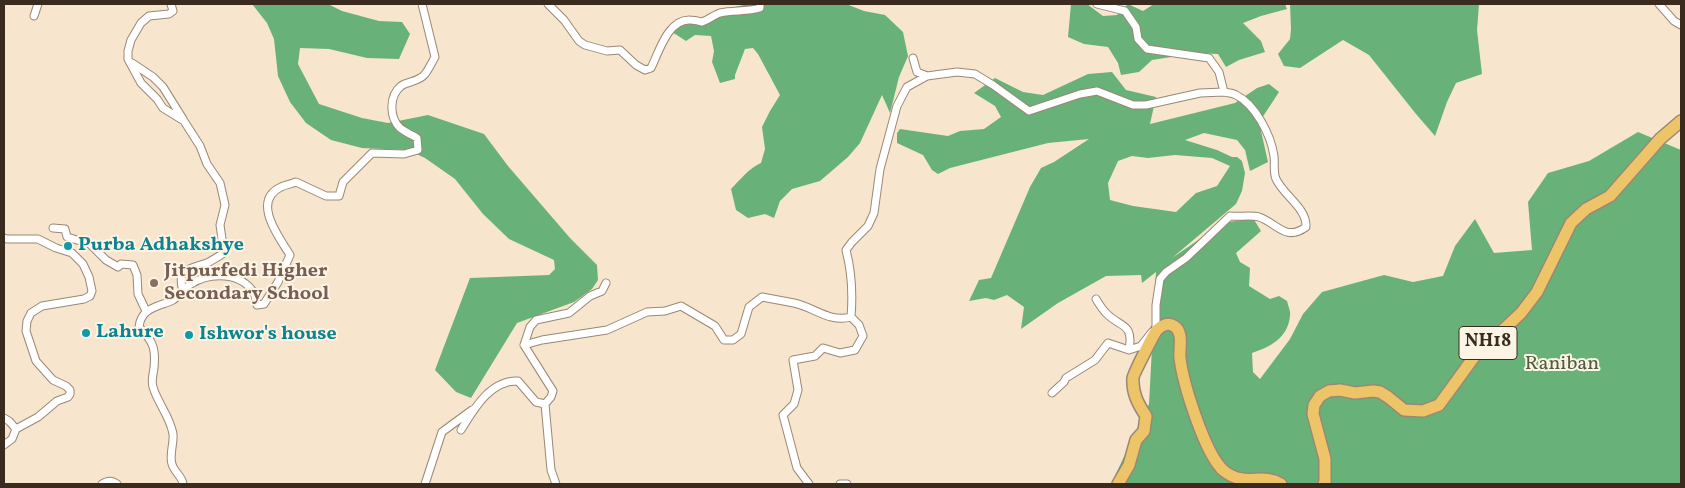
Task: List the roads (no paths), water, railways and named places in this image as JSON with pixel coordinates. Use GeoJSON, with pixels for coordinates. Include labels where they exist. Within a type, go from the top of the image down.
{"type":"FeatureCollection","features":[{"type":"Feature","properties":{"kind":"main road","name":"NH18"},"geometry":{"type":"LineString","coordinates":[[1324,484],[1325,459],[1313,414],[1314,405],[1320,396],[1329,391],[1340,390],[1355,393],[1373,391],[1380,392],[1404,410],[1423,411],[1439,405],[1474,357],[1521,313],[1537,292],[1571,223],[1586,209],[1610,196],[1660,139],[1681,121]]}},
{"type":"Feature","properties":{"kind":"main road"},"geometry":{"type":"LineString","coordinates":[[1118,484],[1129,465],[1136,440],[1144,431],[1146,416],[1136,400],[1133,376],[1156,329],[1170,324],[1178,331],[1180,358],[1187,393],[1203,436],[1222,469],[1238,480],[1269,480],[1281,484]]}},
{"type":"Feature","properties":{"kind":"street"},"geometry":{"type":"LineString","coordinates":[[34,16],[38,4]]}},
{"type":"Feature","properties":{"kind":"street"},"geometry":{"type":"LineString","coordinates":[[171,4],[173,11],[169,14],[149,16],[141,23],[131,40],[128,59],[142,83],[157,98],[163,108],[184,121]]}},
{"type":"Feature","properties":{"kind":"street"},"geometry":{"type":"LineString","coordinates":[[183,484],[172,464],[173,436],[171,421],[152,384],[154,366],[153,342],[139,327],[141,317],[154,306],[174,299],[188,285],[197,280],[212,277],[232,276],[241,280],[254,294],[256,305],[264,304],[278,282],[290,255],[269,221],[267,202],[270,195],[279,188],[296,182],[326,196],[339,196],[343,182],[372,153],[404,154],[418,150],[417,138],[400,128],[392,114],[391,106],[394,95],[402,85],[412,83],[424,75],[435,57],[422,4]]}},
{"type":"Feature","properties":{"kind":"street"},"geometry":{"type":"LineString","coordinates":[[548,4],[564,20],[579,41],[585,45],[608,51],[620,50],[636,65],[645,70],[651,68],[664,39],[670,30],[679,23],[688,19],[702,22],[718,14],[746,9],[756,10],[760,8],[760,4]]}},
{"type":"Feature","properties":{"kind":"street"},"geometry":{"type":"LineString","coordinates":[[1097,4],[1125,11],[1136,27],[1138,39],[1147,49],[1209,58],[1219,72],[1224,92]]}},
{"type":"Feature","properties":{"kind":"street"},"geometry":{"type":"LineString","coordinates":[[1660,4],[1674,21],[1681,26]]}},
{"type":"Feature","properties":{"kind":"street"},"geometry":{"type":"LineString","coordinates":[[913,58],[918,72],[927,76]]}},
{"type":"Feature","properties":{"kind":"street"},"geometry":{"type":"LineString","coordinates":[[128,59],[153,77],[163,87],[200,146],[207,164],[220,183],[225,205],[220,225],[224,253],[207,263],[185,271],[180,283],[183,291]]}},
{"type":"Feature","properties":{"kind":"street"},"geometry":{"type":"LineString","coordinates":[[808,484],[797,468],[783,415],[794,404],[798,390],[793,360],[815,356],[823,348],[840,353],[855,350],[863,336],[858,325],[851,317],[852,273],[846,250],[868,226],[874,213],[880,169],[897,106],[907,87],[927,76],[957,72],[975,74],[1029,111],[1080,94],[1096,91],[1133,105],[1200,93],[1224,92],[1236,95],[1258,114],[1266,130],[1274,155],[1275,177],[1283,192],[1303,213],[1306,228],[1298,233],[1288,233],[1258,217],[1230,216],[1186,258],[1166,272],[1160,279],[1156,305],[1156,329],[1146,337],[1140,346],[1129,350],[1108,343],[1095,360],[1066,378],[1052,393]]}},
{"type":"Feature","properties":{"kind":"street"},"geometry":{"type":"LineString","coordinates":[[53,228],[65,229],[67,236],[90,244],[106,260],[118,267],[121,264],[133,265],[137,275],[138,294],[146,311]]}},
{"type":"Feature","properties":{"kind":"street"},"geometry":{"type":"LineString","coordinates":[[4,238],[38,239],[72,253],[83,264],[89,277],[92,291],[90,296],[84,299],[42,306],[31,313],[27,321],[26,331],[36,361],[54,380],[66,386],[70,390],[70,394],[68,397],[54,403],[38,417],[16,429],[12,439],[4,445]]}},
{"type":"Feature","properties":{"kind":"street"},"geometry":{"type":"LineString","coordinates":[[524,345],[530,327],[536,320],[569,314],[590,296],[602,291],[606,283]]}},
{"type":"Feature","properties":{"kind":"street"},"geometry":{"type":"LineString","coordinates":[[524,345],[542,340],[607,330],[647,312],[665,311],[681,306],[715,326],[724,340],[733,340],[741,334],[749,307],[762,297],[796,303],[814,312],[841,319],[851,317]]}},
{"type":"Feature","properties":{"kind":"street"},"geometry":{"type":"LineString","coordinates":[[1096,300],[1106,314],[1126,327],[1131,340],[1129,350]]}},
{"type":"Feature","properties":{"kind":"street"},"geometry":{"type":"LineString","coordinates":[[524,345],[553,391],[545,404],[551,470],[556,484]]}},
{"type":"Feature","properties":{"kind":"street"},"geometry":{"type":"LineString","coordinates":[[461,430],[485,395],[499,384],[513,380],[518,381],[536,402],[545,404]]}},
{"type":"Feature","properties":{"kind":"street"},"geometry":{"type":"LineString","coordinates":[[425,484],[442,432],[476,407]]}},
{"type":"Feature","properties":{"kind":"street"},"geometry":{"type":"LineString","coordinates":[[4,418],[16,429]]}},
{"type":"Feature","properties":{"kind":"street"},"geometry":{"type":"LineString","coordinates":[[102,484],[107,481],[113,481],[117,484]]}},
{"type":"Feature","properties":{"kind":"street"},"geometry":{"type":"LineString","coordinates":[[840,484],[847,484]]}},
{"type":"Feature","properties":{"kind":"place","name":"Purba Adhakshye"},"geometry":{"type":"Point","coordinates":[68,246]}},
{"type":"Feature","properties":{"kind":"place","name":"Jitpurfedi Higher Secondary School"},"geometry":{"type":"Point","coordinates":[154,283]}},
{"type":"Feature","properties":{"kind":"place","name":"Lahure"},"geometry":{"type":"Point","coordinates":[86,333]}},
{"type":"Feature","properties":{"kind":"place","name":"Ishwor's house"},"geometry":{"type":"Point","coordinates":[189,335]}},
{"type":"Feature","properties":{"kind":"park label","name":"Raniban"},"geometry":{"type":"Point","coordinates":[1562,365]}}]}
